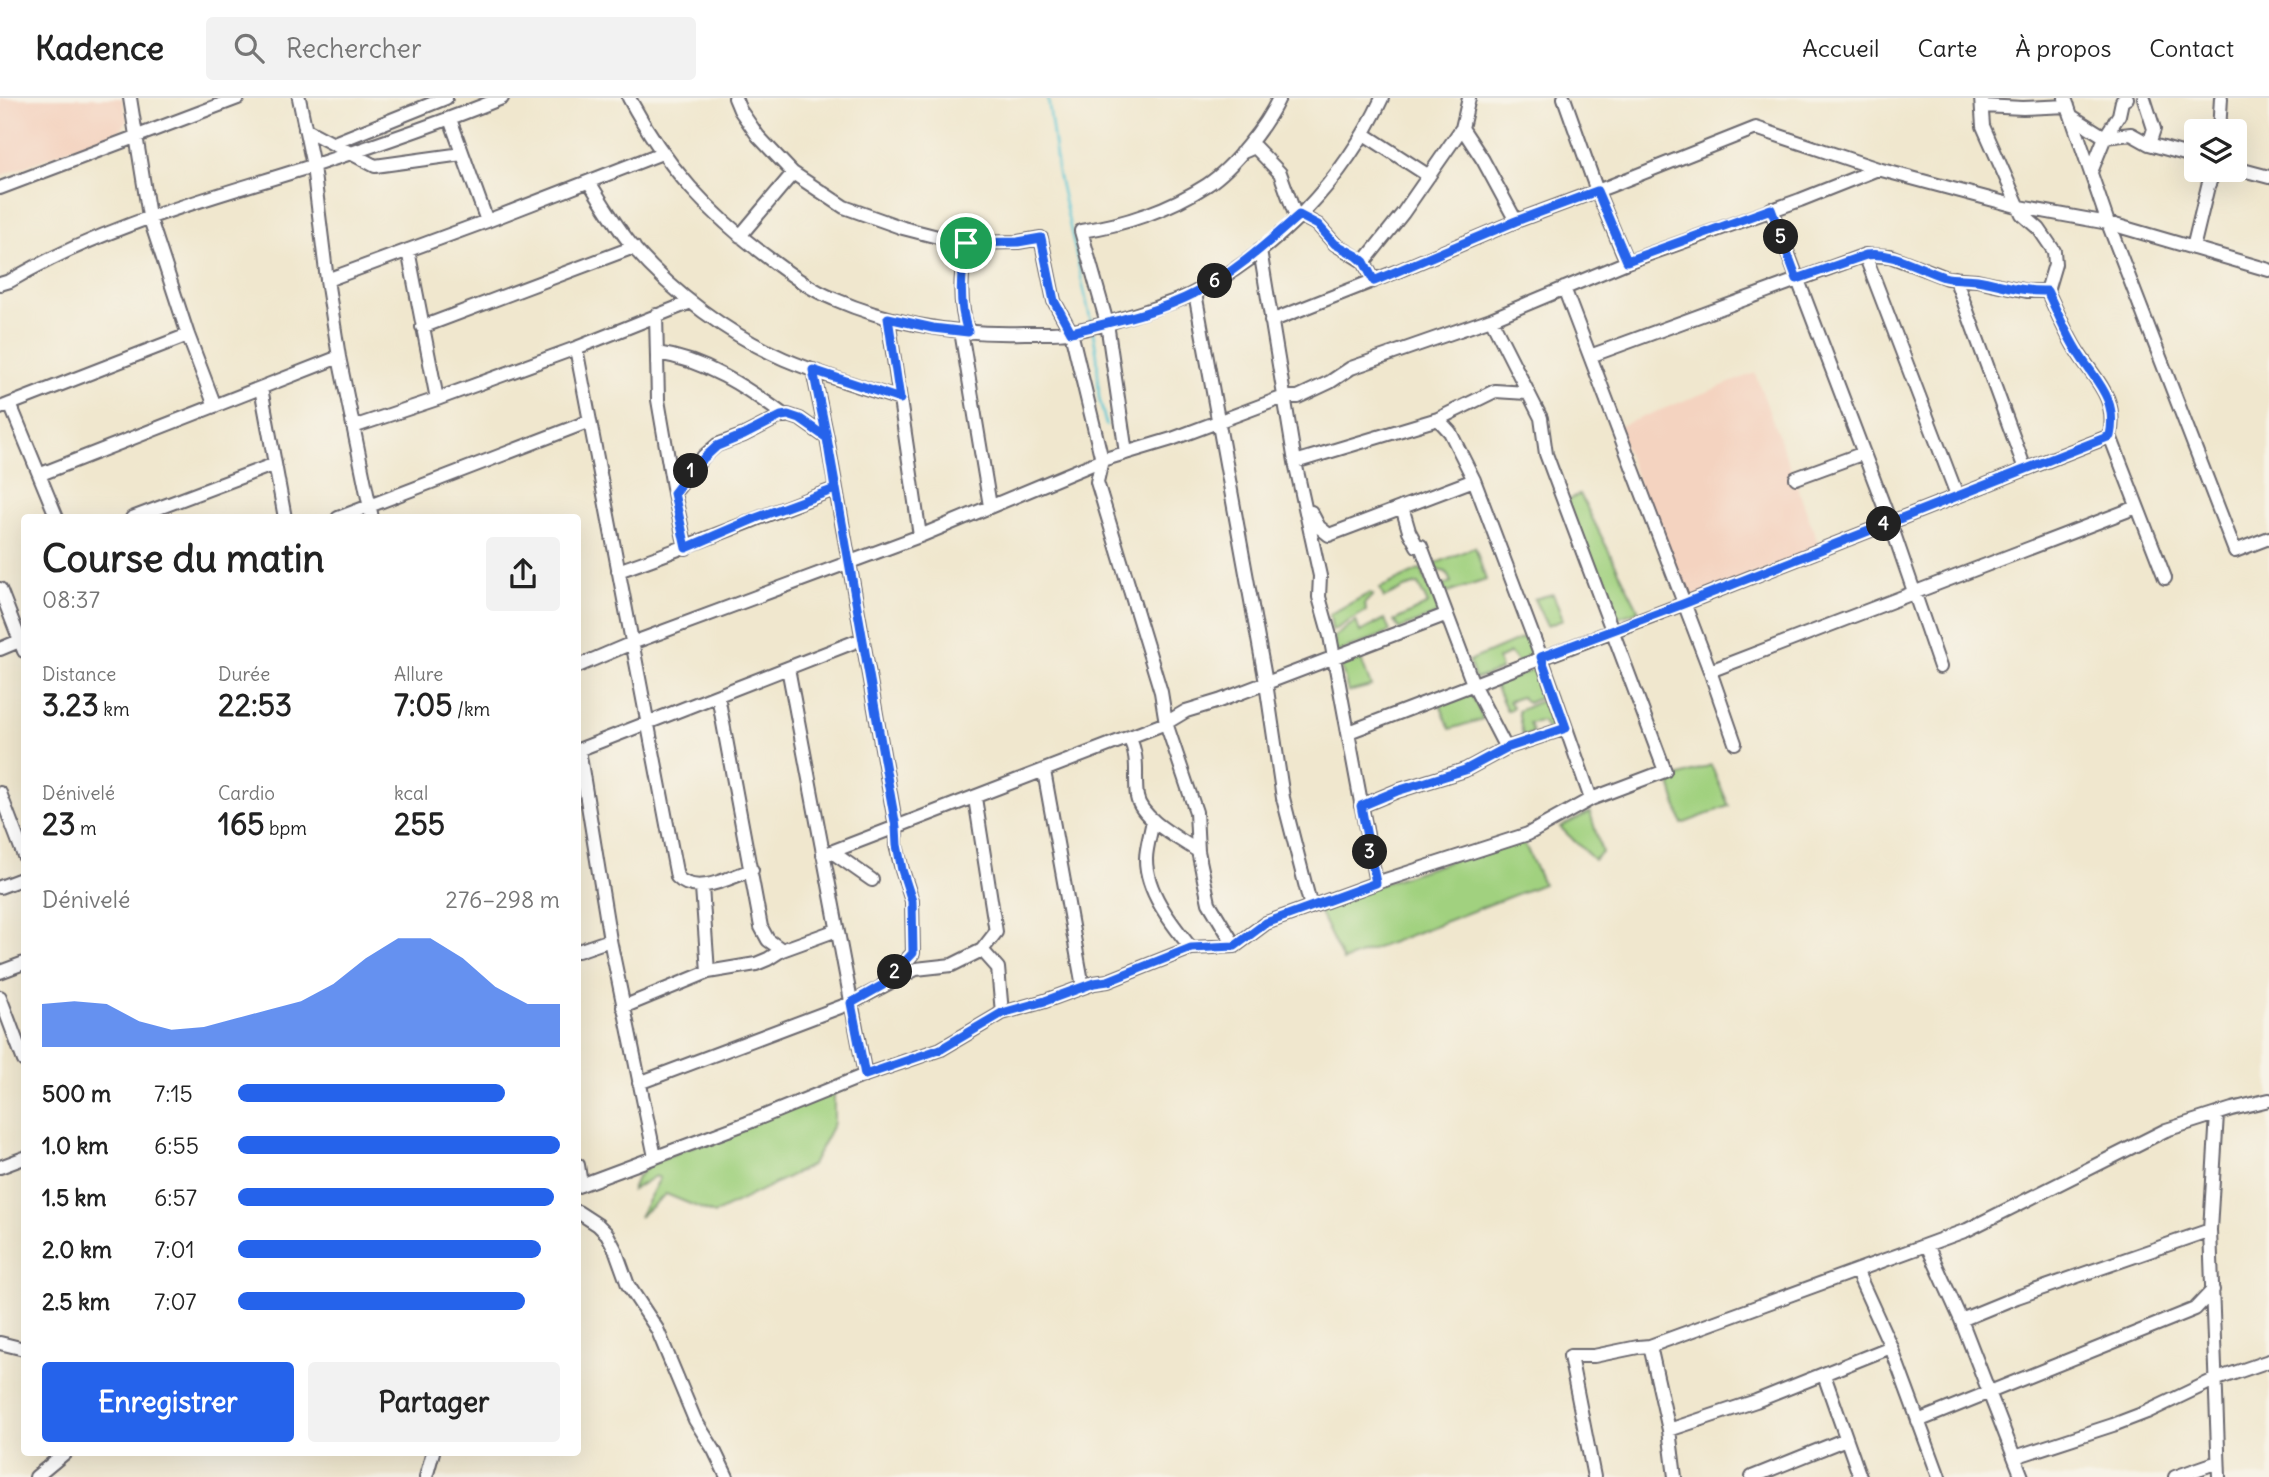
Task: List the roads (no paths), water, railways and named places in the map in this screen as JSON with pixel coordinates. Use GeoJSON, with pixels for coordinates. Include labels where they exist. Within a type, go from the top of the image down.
{"type":"FeatureCollection","features":[{"type":"Feature","properties":{"kind":"street"},"geometry":{"type":"LineString","coordinates":[[130,98],[149,216],[188,335],[215,406]]}},
{"type":"Feature","properties":{"kind":"street"},"geometry":{"type":"LineString","coordinates":[[0,188],[135,136],[206,103],[238,98]]}},
{"type":"Feature","properties":{"kind":"street"},"geometry":{"type":"LineString","coordinates":[[299,98],[313,166],[339,357],[370,512],[590,421]]}},
{"type":"Feature","properties":{"kind":"street"},"geometry":{"type":"LineString","coordinates":[[334,143],[446,98]]}},
{"type":"Feature","properties":{"kind":"street"},"geometry":{"type":"LineString","coordinates":[[0,284],[63,251],[149,216],[313,166],[450,119],[502,98]]}},
{"type":"Feature","properties":{"kind":"street"},"geometry":{"type":"LineString","coordinates":[[629,98],[662,153],[709,209],[789,274],[832,299],[888,318],[933,328],[990,334],[1071,332],[1130,317],[1195,293],[1261,250],[1310,206],[1339,172],[1364,134],[1382,98]]}},
{"type":"Feature","properties":{"kind":"street"},"geometry":{"type":"LineString","coordinates":[[735,98],[758,136],[793,173],[844,207],[903,228],[966,243],[1018,242],[1041,238],[1054,301],[1071,332],[1102,460],[1097,482],[1161,692],[1166,723],[1196,813],[1198,850],[1209,903],[1235,946]]}},
{"type":"Feature","properties":{"kind":"street"},"geometry":{"type":"LineString","coordinates":[[1126,453],[1107,323],[1081,231],[1130,221],[1209,184],[1255,138],[1279,98]]}},
{"type":"Feature","properties":{"kind":"street"},"geometry":{"type":"LineString","coordinates":[[1364,262],[1403,213],[1462,128],[1469,98]]}},
{"type":"Feature","properties":{"kind":"street"},"geometry":{"type":"LineString","coordinates":[[1564,98],[1597,191],[1627,261]]}},
{"type":"Feature","properties":{"kind":"street"},"geometry":{"type":"LineString","coordinates":[[2091,172],[2105,137],[2127,98]]}},
{"type":"Feature","properties":{"kind":"street"},"geometry":{"type":"LineString","coordinates":[[2144,98],[2154,129],[2149,144]]}},
{"type":"Feature","properties":{"kind":"street"},"geometry":{"type":"LineString","coordinates":[[2220,119],[2221,98]]}},
{"type":"Feature","properties":{"kind":"street"},"geometry":{"type":"LineString","coordinates":[[2165,578],[2110,436],[2113,418],[2107,397],[2096,375],[2077,351],[2047,291],[2054,264],[2054,251],[2039,229],[2024,216],[1983,126],[1982,102],[2022,108],[2069,107],[2105,137],[2131,134],[2149,144],[2184,154]]}},
{"type":"Feature","properties":{"kind":"street"},"geometry":{"type":"LineString","coordinates":[[2069,107],[2108,223],[2235,551],[2269,538]]}},
{"type":"Feature","properties":{"kind":"street"},"geometry":{"type":"LineString","coordinates":[[450,119],[487,221]]}},
{"type":"Feature","properties":{"kind":"street"},"geometry":{"type":"LineString","coordinates":[[1462,128],[1516,221]]}},
{"type":"Feature","properties":{"kind":"street"},"geometry":{"type":"LineString","coordinates":[[1271,321],[1516,221],[1756,128],[1878,169],[2021,206],[2108,223],[2269,270]]}},
{"type":"Feature","properties":{"kind":"street"},"geometry":{"type":"LineString","coordinates":[[305,129],[375,166],[462,154]]}},
{"type":"Feature","properties":{"kind":"street"},"geometry":{"type":"LineString","coordinates":[[1364,134],[1429,176]]}},
{"type":"Feature","properties":{"kind":"street"},"geometry":{"type":"LineString","coordinates":[[1241,154],[1255,147],[1280,173],[1298,216],[1318,225],[1335,244],[1357,256],[1364,262],[1374,281]]}},
{"type":"Feature","properties":{"kind":"street"},"geometry":{"type":"LineString","coordinates":[[327,280],[662,153]]}},
{"type":"Feature","properties":{"kind":"street"},"geometry":{"type":"LineString","coordinates":[[581,665],[632,643],[920,536],[1102,460],[1172,439],[1284,397],[1297,397],[1330,382],[1351,368],[1490,319],[1627,261],[1878,169]]}},
{"type":"Feature","properties":{"kind":"street"},"geometry":{"type":"LineString","coordinates":[[2247,171],[2269,177]]}},
{"type":"Feature","properties":{"kind":"street"},"geometry":{"type":"LineString","coordinates":[[740,236],[793,173]]}},
{"type":"Feature","properties":{"kind":"street"},"geometry":{"type":"LineString","coordinates":[[589,182],[634,247],[691,302],[733,332],[782,358],[900,399]]}},
{"type":"Feature","properties":{"kind":"street"},"geometry":{"type":"LineString","coordinates":[[2193,248],[2210,182]]}},
{"type":"Feature","properties":{"kind":"street"},"geometry":{"type":"LineString","coordinates":[[1771,209],[1890,522],[1940,667]]}},
{"type":"Feature","properties":{"kind":"street"},"geometry":{"type":"LineString","coordinates":[[966,243],[960,295],[990,506]]}},
{"type":"Feature","properties":{"kind":"street"},"geometry":{"type":"LineString","coordinates":[[422,327],[634,247]]}},
{"type":"Feature","properties":{"kind":"street"},"geometry":{"type":"LineString","coordinates":[[408,250],[437,399]]}},
{"type":"Feature","properties":{"kind":"street"},"geometry":{"type":"LineString","coordinates":[[1261,250],[1295,462],[1320,576],[1319,597],[1330,636],[1376,883]]}},
{"type":"Feature","properties":{"kind":"street"},"geometry":{"type":"LineString","coordinates":[[1590,356],[1866,255],[1889,256],[1947,278],[1977,280],[2027,291],[2047,291]]}},
{"type":"Feature","properties":{"kind":"street"},"geometry":{"type":"LineString","coordinates":[[1866,255],[1957,495]]}},
{"type":"Feature","properties":{"kind":"street"},"geometry":{"type":"LineString","coordinates":[[1955,278],[2025,468]]}},
{"type":"Feature","properties":{"kind":"street"},"geometry":{"type":"LineString","coordinates":[[1563,288],[1735,743]]}},
{"type":"Feature","properties":{"kind":"street"},"geometry":{"type":"LineString","coordinates":[[1195,293],[1266,683],[1283,798],[1311,907]]}},
{"type":"Feature","properties":{"kind":"street"},"geometry":{"type":"LineString","coordinates":[[353,428],[576,348],[691,302]]}},
{"type":"Feature","properties":{"kind":"street"},"geometry":{"type":"LineString","coordinates":[[656,315],[658,400],[686,548]]}},
{"type":"Feature","properties":{"kind":"street"},"geometry":{"type":"LineString","coordinates":[[888,318],[920,536]]}},
{"type":"Feature","properties":{"kind":"street"},"geometry":{"type":"LineString","coordinates":[[581,1184],[865,1075],[941,1049],[1002,1013],[1108,981],[1191,948],[1235,946],[1266,923],[1376,883],[1528,834],[1591,799],[1665,771],[1546,454],[1541,418],[1490,319]]}},
{"type":"Feature","properties":{"kind":"street"},"geometry":{"type":"LineString","coordinates":[[56,514],[41,474],[5,406],[188,335]]}},
{"type":"Feature","properties":{"kind":"street"},"geometry":{"type":"LineString","coordinates":[[576,348],[677,877],[689,885],[702,887],[752,870]]}},
{"type":"Feature","properties":{"kind":"street"},"geometry":{"type":"LineString","coordinates":[[657,353],[680,356],[717,372],[785,416],[800,419],[827,438]]}},
{"type":"Feature","properties":{"kind":"street"},"geometry":{"type":"LineString","coordinates":[[41,474],[339,357]]}},
{"type":"Feature","properties":{"kind":"street"},"geometry":{"type":"LineString","coordinates":[[813,370],[896,827],[897,845],[912,901],[913,953],[883,985]]}},
{"type":"Feature","properties":{"kind":"street"},"geometry":{"type":"LineString","coordinates":[[261,388],[284,514]]}},
{"type":"Feature","properties":{"kind":"street"},"geometry":{"type":"LineString","coordinates":[[1295,462],[1438,419],[1495,391],[1527,393]]}},
{"type":"Feature","properties":{"kind":"street"},"geometry":{"type":"LineString","coordinates":[[674,493],[693,468],[717,446],[785,416]]}},
{"type":"Feature","properties":{"kind":"street"},"geometry":{"type":"LineString","coordinates":[[1438,419],[1450,432],[1474,480],[1591,799]]}},
{"type":"Feature","properties":{"kind":"street"},"geometry":{"type":"LineString","coordinates":[[1349,732],[2110,436]]}},
{"type":"Feature","properties":{"kind":"street"},"geometry":{"type":"LineString","coordinates":[[1796,478],[1864,453]]}},
{"type":"Feature","properties":{"kind":"street"},"geometry":{"type":"LineString","coordinates":[[143,514],[275,464]]}},
{"type":"Feature","properties":{"kind":"street"},"geometry":{"type":"LineString","coordinates":[[1302,492],[1319,527],[1329,536],[1474,480]]}},
{"type":"Feature","properties":{"kind":"street"},"geometry":{"type":"LineString","coordinates":[[618,571],[686,548],[756,518],[835,489]]}},
{"type":"Feature","properties":{"kind":"street"},"geometry":{"type":"LineString","coordinates":[[1710,671],[2137,507]]}},
{"type":"Feature","properties":{"kind":"street"},"geometry":{"type":"LineString","coordinates":[[1402,508],[1409,531],[1417,546],[1421,547],[1473,684],[1506,748]]}},
{"type":"Feature","properties":{"kind":"street"},"geometry":{"type":"LineString","coordinates":[[0,589],[21,639]]}},
{"type":"Feature","properties":{"kind":"street"},"geometry":{"type":"LineString","coordinates":[[828,853],[1166,723],[1186,711],[1445,615]]}},
{"type":"Feature","properties":{"kind":"street"},"geometry":{"type":"LineString","coordinates":[[581,749],[862,639]]}},
{"type":"Feature","properties":{"kind":"street"},"geometry":{"type":"LineString","coordinates":[[0,649],[21,644]]}},
{"type":"Feature","properties":{"kind":"street"},"geometry":{"type":"LineString","coordinates":[[788,668],[828,853],[837,930],[865,1075]]}},
{"type":"Feature","properties":{"kind":"street"},"geometry":{"type":"LineString","coordinates":[[718,696],[761,927],[768,940],[782,950]]}},
{"type":"Feature","properties":{"kind":"street"},"geometry":{"type":"LineString","coordinates":[[1361,806],[1397,791],[1465,770],[1506,748],[1566,728]]}},
{"type":"Feature","properties":{"kind":"street"},"geometry":{"type":"LineString","coordinates":[[1129,737],[1134,746],[1138,766],[1137,799],[1153,820],[1198,850]]}},
{"type":"Feature","properties":{"kind":"street"},"geometry":{"type":"LineString","coordinates":[[581,768],[610,940],[655,1157]]}},
{"type":"Feature","properties":{"kind":"street"},"geometry":{"type":"LineString","coordinates":[[1044,771],[1083,987]]}},
{"type":"Feature","properties":{"kind":"street"},"geometry":{"type":"LineString","coordinates":[[0,793],[21,848]]}},
{"type":"Feature","properties":{"kind":"street"},"geometry":{"type":"LineString","coordinates":[[639,1083],[851,1003],[916,969],[952,965],[982,950],[996,932],[975,798]]}},
{"type":"Feature","properties":{"kind":"street"},"geometry":{"type":"LineString","coordinates":[[1153,820],[1146,860],[1151,883],[1166,916],[1191,948]]}},
{"type":"Feature","properties":{"kind":"street"},"geometry":{"type":"LineString","coordinates":[[834,872],[865,839]]}},
{"type":"Feature","properties":{"kind":"street"},"geometry":{"type":"LineString","coordinates":[[828,853],[845,860],[872,880]]}},
{"type":"Feature","properties":{"kind":"street"},"geometry":{"type":"LineString","coordinates":[[0,887],[21,879]]}},
{"type":"Feature","properties":{"kind":"street"},"geometry":{"type":"LineString","coordinates":[[702,887],[708,972]]}},
{"type":"Feature","properties":{"kind":"street"},"geometry":{"type":"LineString","coordinates":[[623,1007],[708,972],[756,964],[782,950],[837,930]]}},
{"type":"Feature","properties":{"kind":"street"},"geometry":{"type":"LineString","coordinates":[[581,950],[610,940]]}},
{"type":"Feature","properties":{"kind":"street"},"geometry":{"type":"LineString","coordinates":[[982,950],[998,968],[1002,1013]]}},
{"type":"Feature","properties":{"kind":"street"},"geometry":{"type":"LineString","coordinates":[[0,972],[21,964]]}},
{"type":"Feature","properties":{"kind":"street"},"geometry":{"type":"LineString","coordinates":[[0,997],[21,1053]]}},
{"type":"Feature","properties":{"kind":"street"},"geometry":{"type":"LineString","coordinates":[[1594,1477],[1570,1356],[1594,1356],[1650,1346],[1857,1272],[1967,1230],[2166,1130],[2269,1100]]}},
{"type":"Feature","properties":{"kind":"street"},"geometry":{"type":"LineString","coordinates":[[2217,1114],[2210,1230],[2218,1477]]}},
{"type":"Feature","properties":{"kind":"street"},"geometry":{"type":"LineString","coordinates":[[0,1167],[21,1159]]}},
{"type":"Feature","properties":{"kind":"street"},"geometry":{"type":"LineString","coordinates":[[581,1214],[607,1234],[628,1285],[657,1329],[695,1420],[727,1477]]}},
{"type":"Feature","properties":{"kind":"street"},"geometry":{"type":"LineString","coordinates":[[1961,1320],[2007,1301],[2210,1230]]}},
{"type":"Feature","properties":{"kind":"street"},"geometry":{"type":"LineString","coordinates":[[1927,1245],[1961,1320],[2022,1477]]}},
{"type":"Feature","properties":{"kind":"street"},"geometry":{"type":"LineString","coordinates":[[1857,1272],[1891,1347],[1939,1477]]}},
{"type":"Feature","properties":{"kind":"street"},"geometry":{"type":"LineString","coordinates":[[1918,1421],[2195,1309],[2213,1290]]}},
{"type":"Feature","properties":{"kind":"street"},"geometry":{"type":"LineString","coordinates":[[2195,1309],[2214,1322]]}},
{"type":"Feature","properties":{"kind":"street"},"geometry":{"type":"LineString","coordinates":[[0,1343],[21,1348]]}},
{"type":"Feature","properties":{"kind":"street"},"geometry":{"type":"LineString","coordinates":[[1650,1346],[1669,1430],[1675,1477]]}},
{"type":"Feature","properties":{"kind":"street"},"geometry":{"type":"LineString","coordinates":[[1669,1430],[1824,1375],[1891,1347]]}},
{"type":"Feature","properties":{"kind":"street"},"geometry":{"type":"LineString","coordinates":[[2015,1457],[2113,1426],[2214,1380],[2269,1362]]}},
{"type":"Feature","properties":{"kind":"street"},"geometry":{"type":"LineString","coordinates":[[1824,1375],[1860,1477]]}},
{"type":"Feature","properties":{"kind":"street"},"geometry":{"type":"LineString","coordinates":[[1752,1477],[1846,1439]]}},
{"type":"Feature","properties":{"kind":"street"},"geometry":{"type":"LineString","coordinates":[[36,1477],[61,1456]]}},
{"type":"Feature","properties":{"kind":"street"},"geometry":{"type":"LineString","coordinates":[[426,1477],[432,1456]]}},
{"type":"Feature","properties":{"kind":"street"},"geometry":{"type":"LineString","coordinates":[[2175,1477],[2218,1462]]}},
{"type":"Feature","properties":{"kind":"waterway"},"geometry":{"type":"LineString","coordinates":[[1048,98],[1058,173],[1091,322]]}},
{"type":"Feature","properties":{"kind":"waterway"},"geometry":{"type":"LineString","coordinates":[[1093,332],[1099,397],[1106,425]]}}]}
